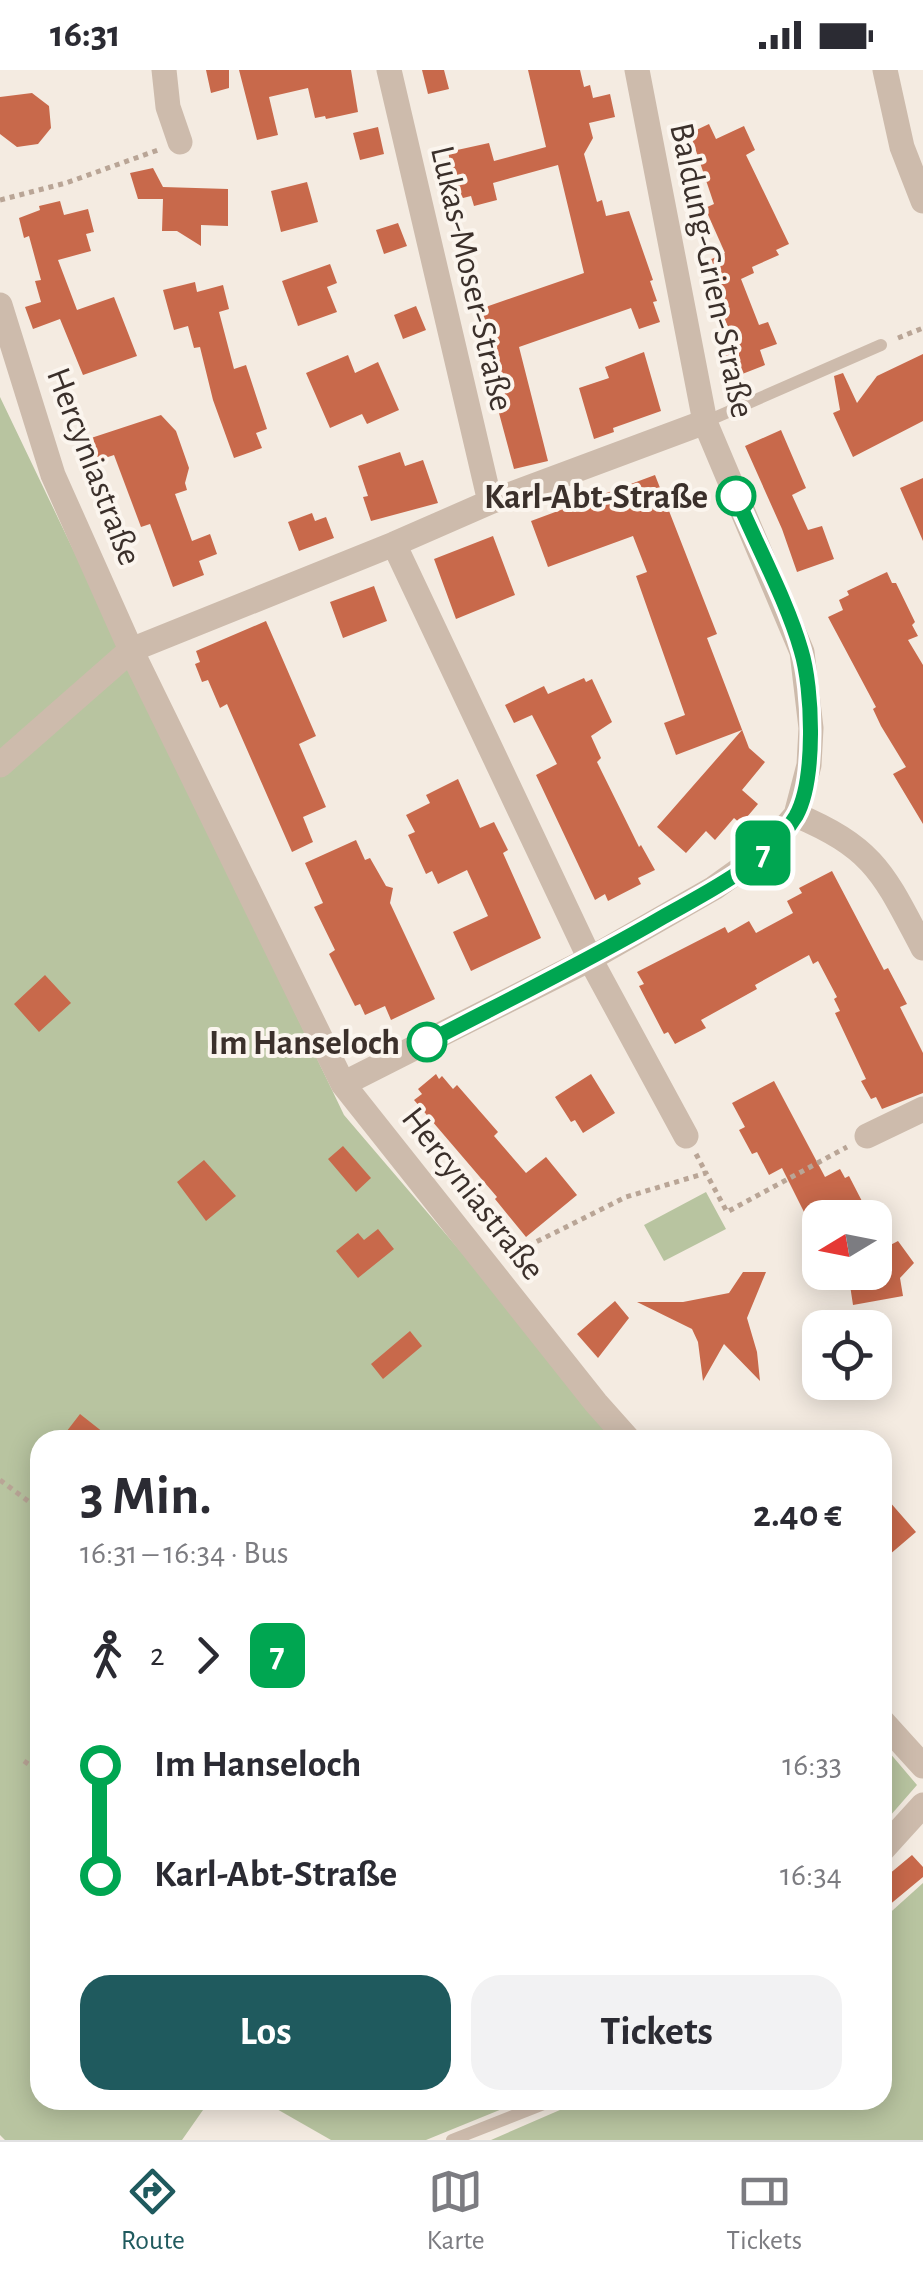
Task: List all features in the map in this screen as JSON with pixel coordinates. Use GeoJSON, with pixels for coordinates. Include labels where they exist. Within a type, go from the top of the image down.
{"type":"FeatureCollection","features":[{"type":"Feature","properties":{"kind":"street"},"geometry":{"type":"LineString","coordinates":[[164,70],[168,107],[180,142]]}},
{"type":"Feature","properties":{"kind":"street","name":"Lukas-Moser-Straße"},"geometry":{"type":"LineString","coordinates":[[389,70],[490,502]]}},
{"type":"Feature","properties":{"kind":"street","name":"Baldung-Grien-Straße"},"geometry":{"type":"LineString","coordinates":[[636,70],[705,422],[802,652],[811,728],[810,765],[796,815]]}},
{"type":"Feature","properties":{"kind":"street"},"geometry":{"type":"LineString","coordinates":[[886,70],[902,147],[923,200]]}},
{"type":"Feature","properties":{"kind":"street","name":"Hercyniastraße"},"geometry":{"type":"LineString","coordinates":[[0,305],[53,475],[131,650],[343,1084],[619,1430]]}},
{"type":"Feature","properties":{"kind":"street"},"geometry":{"type":"LineString","coordinates":[[0,764],[131,650],[490,502],[705,422]]}},
{"type":"Feature","properties":{"kind":"street"},"geometry":{"type":"LineString","coordinates":[[394,544],[590,959],[686,1136]]}},
{"type":"Feature","properties":{"kind":"street"},"geometry":{"type":"LineString","coordinates":[[343,1084],[590,959],[714,888],[764,852],[796,815],[828,829],[868,857],[885,877],[923,948]]}},
{"type":"Feature","properties":{"kind":"street"},"geometry":{"type":"LineString","coordinates":[[867,1136],[923,1109]]}},
{"type":"Feature","properties":{"kind":"street"},"geometry":{"type":"LineString","coordinates":[[892,1733],[923,1766]]}},
{"type":"Feature","properties":{"kind":"street"},"geometry":{"type":"LineString","coordinates":[[892,1839],[923,1805]]}},
{"type":"Feature","properties":{"kind":"lane"},"geometry":{"type":"LineString","coordinates":[[705,422],[881,346]]}},
{"type":"Feature","properties":{"kind":"lane"},"geometry":{"type":"LineString","coordinates":[[452,2140],[528,2110]]}},
{"type":"Feature","properties":{"kind":"path"},"geometry":{"type":"LineString","coordinates":[[0,200],[66,183],[180,142]]}},
{"type":"Feature","properties":{"kind":"path"},"geometry":{"type":"LineString","coordinates":[[881,346],[923,328]]}},
{"type":"Feature","properties":{"kind":"path"},"geometry":{"type":"LineString","coordinates":[[487,1266],[626,1196],[706,1173],[727,1212],[867,1136]]}},
{"type":"Feature","properties":{"kind":"path"},"geometry":{"type":"LineString","coordinates":[[0,1480],[30,1502]]}},
{"type":"Feature","properties":{"kind":"path"},"geometry":{"type":"LineString","coordinates":[[24,1761],[30,1765]]}},
{"type":"Feature","properties":{"kind":"green space"},"geometry":{"type":"Polygon","coordinates":[[[0,397],[344,1115],[613,1430],[30,1430],[30,2110],[203,2110],[182,2140],[5,2140],[0,2135],[0,397]]]}},
{"type":"Feature","properties":{"kind":"green space"},"geometry":{"type":"Polygon","coordinates":[[[706,1192],[726,1229],[664,1261],[644,1225],[706,1192]]]}},
{"type":"Feature","properties":{"kind":"green space"},"geometry":{"type":"Polygon","coordinates":[[[892,1756],[917,1785],[892,1814],[892,1756]]]}},
{"type":"Feature","properties":{"kind":"green space"},"geometry":{"type":"Polygon","coordinates":[[[923,1883],[923,2140],[491,2140],[560,2110],[892,2110],[892,1911],[923,1883]]]}},
{"type":"Feature","properties":{"kind":"green space"},"geometry":{"type":"Polygon","coordinates":[[[278,2110],[500,2110],[426,2140],[331,2140],[278,2110]]]}},
{"type":"Feature","properties":{"kind":"building"},"geometry":{"type":"Polygon","coordinates":[[[206,70],[229,70],[229,88],[211,93],[206,70]]]}},
{"type":"Feature","properties":{"kind":"building"},"geometry":{"type":"Polygon","coordinates":[[[239,70],[351,70],[358,112],[315,118],[308,88],[269,97],[278,135],[257,140],[239,70]]]}},
{"type":"Feature","properties":{"kind":"building"},"geometry":{"type":"Polygon","coordinates":[[[422,70],[444,70],[449,89],[428,94],[422,70]]]}},
{"type":"Feature","properties":{"kind":"building"},"geometry":{"type":"Polygon","coordinates":[[[528,70],[580,70],[584,87],[590,85],[593,98],[610,94],[615,117],[589,123],[593,138],[584,154],[597,202],[602,200],[606,216],[629,211],[653,280],[650,281],[657,301],[653,302],[660,322],[639,329],[631,308],[519,347],[548,461],[514,469],[496,402],[506,400],[497,354],[493,355],[477,310],[584,273],[558,165],[493,183],[497,200],[474,206],[471,196],[459,199],[448,152],[489,143],[494,161],[546,147],[528,70]]]}},
{"type":"Feature","properties":{"kind":"building"},"geometry":{"type":"Polygon","coordinates":[[[32,93],[49,106],[51,128],[38,144],[17,147],[0,134],[0,97],[32,93]]]}},
{"type":"Feature","properties":{"kind":"building"},"geometry":{"type":"Polygon","coordinates":[[[709,124],[716,139],[744,126],[755,150],[746,155],[789,244],[776,250],[779,255],[752,267],[754,273],[741,279],[759,325],[768,322],[777,344],[760,350],[765,365],[732,378],[719,345],[734,339],[717,304],[725,300],[707,261],[725,253],[705,208],[714,204],[690,133],[709,124]]]}},
{"type":"Feature","properties":{"kind":"building"},"geometry":{"type":"Polygon","coordinates":[[[378,127],[384,154],[360,160],[353,133],[378,127]]]}},
{"type":"Feature","properties":{"kind":"building"},"geometry":{"type":"Polygon","coordinates":[[[153,168],[163,187],[228,189],[228,226],[201,225],[201,246],[177,231],[162,231],[163,199],[138,199],[130,173],[153,168]]]}},
{"type":"Feature","properties":{"kind":"building"},"geometry":{"type":"Polygon","coordinates":[[[307,182],[318,222],[281,232],[271,191],[307,182]]]}},
{"type":"Feature","properties":{"kind":"building"},"geometry":{"type":"Polygon","coordinates":[[[60,201],[64,215],[88,209],[94,232],[86,234],[91,251],[58,260],[77,310],[114,297],[137,356],[83,375],[60,319],[33,329],[25,307],[41,302],[35,281],[41,280],[29,236],[24,238],[19,218],[40,210],[39,206],[60,201]]]}},
{"type":"Feature","properties":{"kind":"building"},"geometry":{"type":"Polygon","coordinates":[[[398,223],[407,246],[384,254],[376,230],[398,223]]]}},
{"type":"Feature","properties":{"kind":"building"},"geometry":{"type":"Polygon","coordinates":[[[330,264],[337,283],[327,287],[337,312],[298,326],[282,281],[330,264]]]}},
{"type":"Feature","properties":{"kind":"building"},"geometry":{"type":"Polygon","coordinates":[[[195,282],[197,292],[223,285],[229,309],[219,312],[234,369],[246,365],[267,429],[256,433],[262,448],[234,458],[213,400],[200,347],[194,348],[188,326],[174,330],[163,290],[195,282]]]}},
{"type":"Feature","properties":{"kind":"building"},"geometry":{"type":"Polygon","coordinates":[[[416,306],[426,330],[403,339],[394,315],[416,306]]]}},
{"type":"Feature","properties":{"kind":"building"},"geometry":{"type":"Polygon","coordinates":[[[644,352],[661,411],[594,439],[579,388],[609,378],[605,367],[644,352]]]}},
{"type":"Feature","properties":{"kind":"building"},"geometry":{"type":"Polygon","coordinates":[[[923,354],[923,421],[853,457],[833,413],[840,410],[834,376],[843,373],[857,403],[877,376],[923,354]]]}},
{"type":"Feature","properties":{"kind":"building"},"geometry":{"type":"Polygon","coordinates":[[[348,355],[355,373],[378,362],[399,410],[367,424],[362,414],[330,428],[306,373],[348,355]]]}},
{"type":"Feature","properties":{"kind":"building"},"geometry":{"type":"Polygon","coordinates":[[[161,415],[176,431],[189,468],[187,490],[175,494],[192,541],[210,534],[217,554],[199,561],[204,575],[173,587],[150,524],[141,527],[114,455],[93,462],[85,440],[161,415]]]}},
{"type":"Feature","properties":{"kind":"building"},"geometry":{"type":"Polygon","coordinates":[[[781,430],[806,488],[792,495],[808,530],[822,526],[834,559],[797,572],[745,446],[781,430]]]}},
{"type":"Feature","properties":{"kind":"building"},"geometry":{"type":"Polygon","coordinates":[[[400,452],[405,466],[423,460],[438,503],[371,521],[358,466],[400,452]]]}},
{"type":"Feature","properties":{"kind":"building"},"geometry":{"type":"Polygon","coordinates":[[[655,475],[717,634],[707,638],[749,748],[765,762],[742,790],[758,804],[741,824],[734,818],[715,840],[706,831],[686,853],[657,827],[742,730],[676,755],[664,723],[685,715],[636,576],[647,572],[633,536],[548,567],[531,521],[655,475]]]}},
{"type":"Feature","properties":{"kind":"building"},"geometry":{"type":"Polygon","coordinates":[[[923,478],[923,541],[900,488],[923,478]]]}},
{"type":"Feature","properties":{"kind":"building"},"geometry":{"type":"Polygon","coordinates":[[[312,513],[315,521],[326,517],[334,538],[299,551],[288,522],[312,513]]]}},
{"type":"Feature","properties":{"kind":"building"},"geometry":{"type":"Polygon","coordinates":[[[493,536],[515,595],[456,619],[434,559],[493,536]]]}},
{"type":"Feature","properties":{"kind":"building"},"geometry":{"type":"Polygon","coordinates":[[[887,572],[915,622],[912,625],[918,636],[908,640],[923,665],[923,824],[893,774],[906,767],[881,726],[873,709],[876,707],[828,617],[843,610],[839,600],[849,595],[847,591],[887,572]]]}},
{"type":"Feature","properties":{"kind":"building"},"geometry":{"type":"Polygon","coordinates":[[[374,586],[387,621],[343,638],[330,602],[374,586]]]}},
{"type":"Feature","properties":{"kind":"building"},"geometry":{"type":"Polygon","coordinates":[[[266,621],[316,736],[299,744],[326,807],[303,817],[313,842],[292,852],[227,704],[220,708],[208,680],[202,682],[195,664],[200,662],[196,651],[266,621]]]}},
{"type":"Feature","properties":{"kind":"building"},"geometry":{"type":"Polygon","coordinates":[[[584,678],[586,682],[592,679],[612,722],[591,736],[601,758],[597,762],[639,847],[655,870],[638,878],[641,884],[608,901],[605,894],[595,900],[536,775],[557,764],[532,715],[514,723],[505,705],[544,686],[548,694],[584,678]]]}},
{"type":"Feature","properties":{"kind":"building"},"geometry":{"type":"Polygon","coordinates":[[[458,779],[480,828],[494,822],[508,850],[503,853],[541,938],[471,971],[453,932],[488,916],[467,870],[438,884],[432,871],[426,874],[408,835],[415,832],[406,815],[430,803],[426,795],[458,779]]]}},
{"type":"Feature","properties":{"kind":"building"},"geometry":{"type":"Polygon","coordinates":[[[356,840],[365,860],[370,858],[386,886],[393,888],[390,903],[435,999],[391,1020],[385,1006],[365,1015],[360,1004],[355,1006],[329,954],[335,950],[314,907],[323,903],[305,863],[356,840]]]}},
{"type":"Feature","properties":{"kind":"building"},"geometry":{"type":"Polygon","coordinates":[[[832,871],[884,970],[888,968],[907,1004],[900,1007],[923,1053],[923,1093],[882,1109],[861,1081],[866,1079],[835,1013],[840,1011],[834,999],[837,997],[818,961],[813,964],[809,955],[701,1020],[706,1028],[675,1044],[668,1032],[664,1034],[639,986],[644,984],[637,972],[725,927],[728,933],[749,921],[756,933],[793,913],[787,901],[802,893],[799,888],[832,871]]]}},
{"type":"Feature","properties":{"kind":"building"},"geometry":{"type":"Polygon","coordinates":[[[45,975],[71,1003],[39,1032],[14,1004],[45,975]]]}},
{"type":"Feature","properties":{"kind":"building"},"geometry":{"type":"Polygon","coordinates":[[[436,1074],[453,1089],[457,1085],[498,1132],[494,1136],[526,1173],[546,1157],[577,1195],[526,1237],[414,1100],[422,1094],[418,1089],[436,1074]]]}},
{"type":"Feature","properties":{"kind":"building"},"geometry":{"type":"Polygon","coordinates":[[[591,1074],[615,1113],[583,1133],[555,1097],[591,1074]]]}},
{"type":"Feature","properties":{"kind":"building"},"geometry":{"type":"Polygon","coordinates":[[[774,1081],[825,1177],[840,1169],[845,1178],[849,1176],[861,1200],[802,1200],[802,1208],[782,1168],[769,1175],[757,1152],[752,1154],[739,1130],[745,1127],[732,1103],[774,1081]]]}},
{"type":"Feature","properties":{"kind":"building"},"geometry":{"type":"Polygon","coordinates":[[[343,1146],[371,1178],[356,1192],[328,1159],[343,1146]]]}},
{"type":"Feature","properties":{"kind":"building"},"geometry":{"type":"Polygon","coordinates":[[[204,1160],[236,1196],[206,1221],[177,1182],[204,1160]]]}},
{"type":"Feature","properties":{"kind":"building"},"geometry":{"type":"Polygon","coordinates":[[[378,1229],[394,1249],[358,1278],[336,1251],[358,1233],[364,1240],[378,1229]]]}},
{"type":"Feature","properties":{"kind":"building"},"geometry":{"type":"Polygon","coordinates":[[[898,1241],[914,1263],[900,1278],[903,1296],[853,1305],[851,1290],[892,1290],[892,1244],[898,1241]]]}},
{"type":"Feature","properties":{"kind":"building"},"geometry":{"type":"Polygon","coordinates":[[[743,1272],[766,1272],[747,1318],[760,1381],[724,1344],[703,1381],[698,1342],[692,1329],[637,1302],[683,1302],[729,1293],[743,1272]]]}},
{"type":"Feature","properties":{"kind":"building"},"geometry":{"type":"Polygon","coordinates":[[[615,1301],[629,1318],[598,1358],[577,1334],[615,1301]]]}},
{"type":"Feature","properties":{"kind":"building"},"geometry":{"type":"Polygon","coordinates":[[[410,1331],[422,1346],[383,1379],[371,1364],[410,1331]]]}},
{"type":"Feature","properties":{"kind":"building"},"geometry":{"type":"Polygon","coordinates":[[[80,1414],[100,1430],[68,1430],[80,1414]]]}},
{"type":"Feature","properties":{"kind":"building"},"geometry":{"type":"Polygon","coordinates":[[[892,1504],[916,1532],[892,1552],[892,1504]]]}},
{"type":"Feature","properties":{"kind":"building"},"geometry":{"type":"Polygon","coordinates":[[[912,1855],[923,1867],[923,1877],[892,1903],[892,1872],[912,1855]]]}},
{"type":"Feature","properties":{"kind":"bus line","name":"7"},"geometry":{"type":"LineString","coordinates":[[427,1042],[590,959],[714,888],[764,852],[796,815],[810,765],[811,728],[802,652],[736,496]]}},
{"type":"Feature","properties":{"kind":"place","name":"Karl-Abt-Straße"},"geometry":{"type":"Point","coordinates":[736,496]}},
{"type":"Feature","properties":{"kind":"place","name":"Im Hanseloch"},"geometry":{"type":"Point","coordinates":[427,1042]}}]}
